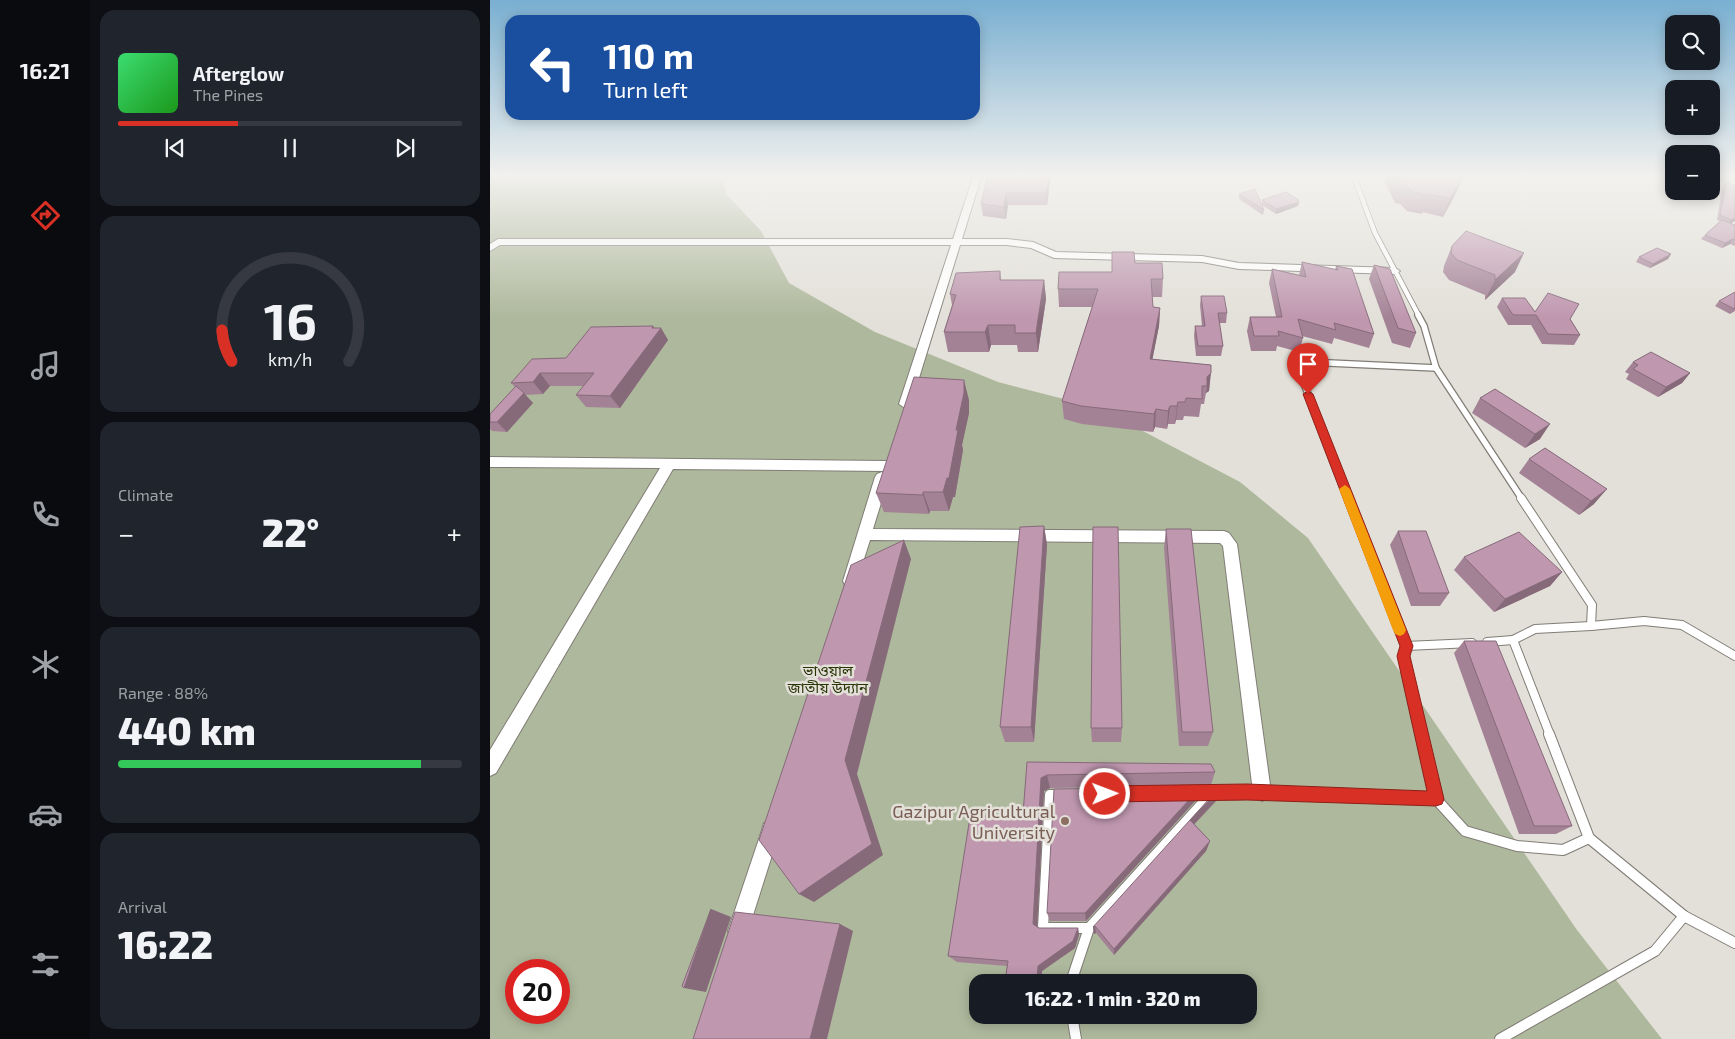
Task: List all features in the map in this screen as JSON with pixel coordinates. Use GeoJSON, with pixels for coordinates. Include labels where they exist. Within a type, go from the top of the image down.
{"type":"FeatureCollection","features":[{"type":"Feature","properties":{"kind":"street"},"geometry":{"type":"LineString","coordinates":[[900,419],[962,222]]}},
{"type":"Feature","properties":{"kind":"street"},"geometry":{"type":"LineString","coordinates":[[490,248],[498,242],[1020,243],[1033,245],[1054,254],[1064,255],[1202,259],[1239,266],[1274,268],[1395,271]]}},
{"type":"Feature","properties":{"kind":"street"},"geometry":{"type":"LineString","coordinates":[[490,462],[669,464],[887,461],[844,599]]}},
{"type":"Feature","properties":{"kind":"street"},"geometry":{"type":"LineString","coordinates":[[490,767],[669,464]]}},
{"type":"Feature","properties":{"kind":"street"},"geometry":{"type":"LineString","coordinates":[[865,534],[1224,537],[1230,544],[1262,792]]}},
{"type":"Feature","properties":{"kind":"street"},"geometry":{"type":"LineString","coordinates":[[734,946],[776,814]]}},
{"type":"Feature","properties":{"kind":"lane"},"geometry":{"type":"LineString","coordinates":[[1371,222],[1424,326],[1436,368],[1592,605],[1591,626]]}},
{"type":"Feature","properties":{"kind":"lane"},"geometry":{"type":"LineString","coordinates":[[1436,368],[1308,362],[1302,368],[1301,376],[1406,646],[1404,656],[1436,799],[1465,831],[1517,846],[1563,850],[1589,838]]}},
{"type":"Feature","properties":{"kind":"lane"},"geometry":{"type":"LineString","coordinates":[[1406,646],[1513,640],[1535,628],[1591,626],[1644,621],[1682,625],[1735,656]]}},
{"type":"Feature","properties":{"kind":"lane"},"geometry":{"type":"LineString","coordinates":[[1513,640],[1589,838],[1684,916],[1735,943]]}},
{"type":"Feature","properties":{"kind":"lane"},"geometry":{"type":"LineString","coordinates":[[1177,792],[1262,792],[1436,799]]}},
{"type":"Feature","properties":{"kind":"lane"},"geometry":{"type":"LineString","coordinates":[[1073,974],[1089,928],[1200,806],[1216,792]]}},
{"type":"Feature","properties":{"kind":"lane"},"geometry":{"type":"LineString","coordinates":[[1070,795],[1050,795],[1043,928],[1089,928]]}},
{"type":"Feature","properties":{"kind":"lane"},"geometry":{"type":"LineString","coordinates":[[1500,1039],[1655,951],[1684,916]]}},
{"type":"Feature","properties":{"kind":"lane"},"geometry":{"type":"LineString","coordinates":[[1074,1024],[1076,1039]]}},
{"type":"Feature","properties":{"kind":"green space","name":"ভাওয়াল জাতীয় উদ্যান"},"geometry":{"type":"Polygon","coordinates":[[[490,222],[753,222],[761,231],[789,283],[875,332],[998,382],[1099,408],[1240,482],[1308,538],[1577,930],[1662,1039],[490,1039],[490,222]]]}},
{"type":"Feature","properties":{"kind":"building"},"geometry":{"type":"Polygon","coordinates":[[[1719,222],[1735,225],[1735,240],[1733,239],[1725,243],[1705,235],[1719,222]]]}},
{"type":"Feature","properties":{"kind":"building"},"geometry":{"type":"Polygon","coordinates":[[[1466,231],[1524,253],[1495,280],[1495,275],[1457,260],[1451,253],[1452,246],[1466,231]]]}},
{"type":"Feature","properties":{"kind":"building"},"geometry":{"type":"Polygon","coordinates":[[[1657,248],[1671,254],[1653,264],[1639,257],[1657,248]]]}},
{"type":"Feature","properties":{"kind":"building"},"geometry":{"type":"Polygon","coordinates":[[[1112,252],[1134,252],[1135,263],[1162,263],[1163,279],[1151,279],[1153,307],[1160,308],[1150,359],[1211,365],[1211,373],[1207,377],[1207,386],[1202,386],[1202,399],[1186,398],[1185,402],[1178,402],[1177,406],[1170,406],[1168,411],[1156,409],[1154,414],[1081,406],[1062,401],[1098,289],[1058,289],[1059,272],[1112,272],[1112,252]]]}},
{"type":"Feature","properties":{"kind":"building"},"geometry":{"type":"Polygon","coordinates":[[[1302,262],[1338,270],[1336,266],[1352,269],[1374,334],[1334,323],[1336,330],[1298,319],[1303,338],[1278,331],[1279,336],[1254,336],[1250,317],[1282,317],[1272,269],[1306,277],[1302,262]]]}},
{"type":"Feature","properties":{"kind":"building"},"geometry":{"type":"Polygon","coordinates":[[[1374,265],[1390,269],[1416,333],[1398,328],[1374,265]]]}},
{"type":"Feature","properties":{"kind":"building"},"geometry":{"type":"Polygon","coordinates":[[[1000,271],[1000,280],[1044,280],[1036,333],[1015,333],[1015,325],[988,325],[985,332],[944,332],[956,295],[950,294],[956,273],[1000,271]]]}},
{"type":"Feature","properties":{"kind":"building"},"geometry":{"type":"Polygon","coordinates":[[[1735,292],[1734,309],[1719,301],[1735,292]]]}},
{"type":"Feature","properties":{"kind":"building"},"geometry":{"type":"Polygon","coordinates":[[[1548,293],[1579,304],[1570,319],[1580,335],[1548,334],[1536,315],[1513,315],[1502,298],[1525,298],[1535,312],[1548,293]]]}},
{"type":"Feature","properties":{"kind":"building"},"geometry":{"type":"Polygon","coordinates":[[[1201,296],[1224,296],[1227,313],[1218,313],[1223,346],[1198,346],[1195,326],[1205,326],[1201,296]]]}},
{"type":"Feature","properties":{"kind":"building"},"geometry":{"type":"Polygon","coordinates":[[[653,326],[652,328],[661,328],[610,396],[576,395],[594,373],[540,373],[533,382],[511,383],[532,359],[566,358],[591,327],[653,326]]]}},
{"type":"Feature","properties":{"kind":"building"},"geometry":{"type":"Polygon","coordinates":[[[1651,352],[1690,373],[1666,387],[1633,369],[1638,365],[1633,362],[1651,352]]]}},
{"type":"Feature","properties":{"kind":"building"},"geometry":{"type":"Polygon","coordinates":[[[914,377],[964,380],[964,393],[949,478],[947,478],[943,492],[923,492],[923,495],[876,493],[914,377]]]}},
{"type":"Feature","properties":{"kind":"building"},"geometry":{"type":"Polygon","coordinates":[[[516,386],[524,393],[497,422],[490,422],[490,414],[516,386]]]}},
{"type":"Feature","properties":{"kind":"building"},"geometry":{"type":"Polygon","coordinates":[[[1495,389],[1550,424],[1535,434],[1480,398],[1495,389]]]}},
{"type":"Feature","properties":{"kind":"building"},"geometry":{"type":"Polygon","coordinates":[[[1545,448],[1607,489],[1591,501],[1529,459],[1545,448]]]}},
{"type":"Feature","properties":{"kind":"building"},"geometry":{"type":"Polygon","coordinates":[[[1044,526],[1031,727],[1000,727],[1020,527],[1044,526]]]}},
{"type":"Feature","properties":{"kind":"building"},"geometry":{"type":"Polygon","coordinates":[[[1093,527],[1118,527],[1122,728],[1091,728],[1093,527]]]}},
{"type":"Feature","properties":{"kind":"building"},"geometry":{"type":"Polygon","coordinates":[[[1166,529],[1191,529],[1213,732],[1182,732],[1166,529]]]}},
{"type":"Feature","properties":{"kind":"building"},"geometry":{"type":"Polygon","coordinates":[[[1398,531],[1426,531],[1449,593],[1419,593],[1398,531]]]}},
{"type":"Feature","properties":{"kind":"building"},"geometry":{"type":"Polygon","coordinates":[[[1519,532],[1562,572],[1505,599],[1464,557],[1519,532]]]}},
{"type":"Feature","properties":{"kind":"building"},"geometry":{"type":"Polygon","coordinates":[[[904,540],[845,760],[872,844],[799,894],[759,840],[851,565],[904,540]]]}},
{"type":"Feature","properties":{"kind":"building"},"geometry":{"type":"Polygon","coordinates":[[[1464,641],[1496,641],[1572,826],[1534,826],[1464,641]]]}},
{"type":"Feature","properties":{"kind":"building"},"geometry":{"type":"Polygon","coordinates":[[[1027,762],[1211,764],[1215,772],[1047,775],[1041,778],[1033,924],[1039,928],[1078,928],[1073,941],[1038,966],[1038,974],[1006,974],[1008,961],[948,956],[970,817],[1023,814],[1027,762]]]}},
{"type":"Feature","properties":{"kind":"building"},"geometry":{"type":"Polygon","coordinates":[[[1201,787],[1085,913],[1047,913],[1054,789],[1201,787]]]}},
{"type":"Feature","properties":{"kind":"building"},"geometry":{"type":"Polygon","coordinates":[[[1223,787],[1190,820],[1210,841],[1114,949],[1095,926],[1093,927],[1209,799],[1223,787]]]}},
{"type":"Feature","properties":{"kind":"building"},"geometry":{"type":"Polygon","coordinates":[[[711,909],[684,988],[682,986],[711,909]]]}},
{"type":"Feature","properties":{"kind":"building"},"geometry":{"type":"Polygon","coordinates":[[[735,912],[840,924],[810,1039],[693,1039],[735,912]]]}},
{"type":"Feature","properties":{"kind":"slow traffic"},"geometry":{"type":"LineString","coordinates":[[1345,489],[1400,630]]}},
{"type":"Feature","properties":{"kind":"place","name":"Gazipur Agricultural University"},"geometry":{"type":"Point","coordinates":[1065,821]}},
{"type":"Feature","properties":{"kind":"route"},"geometry":{"type":"LineString","coordinates":[[1105,794],[1247,792],[1436,799],[1404,656],[1406,646],[1308,394]]}}]}
